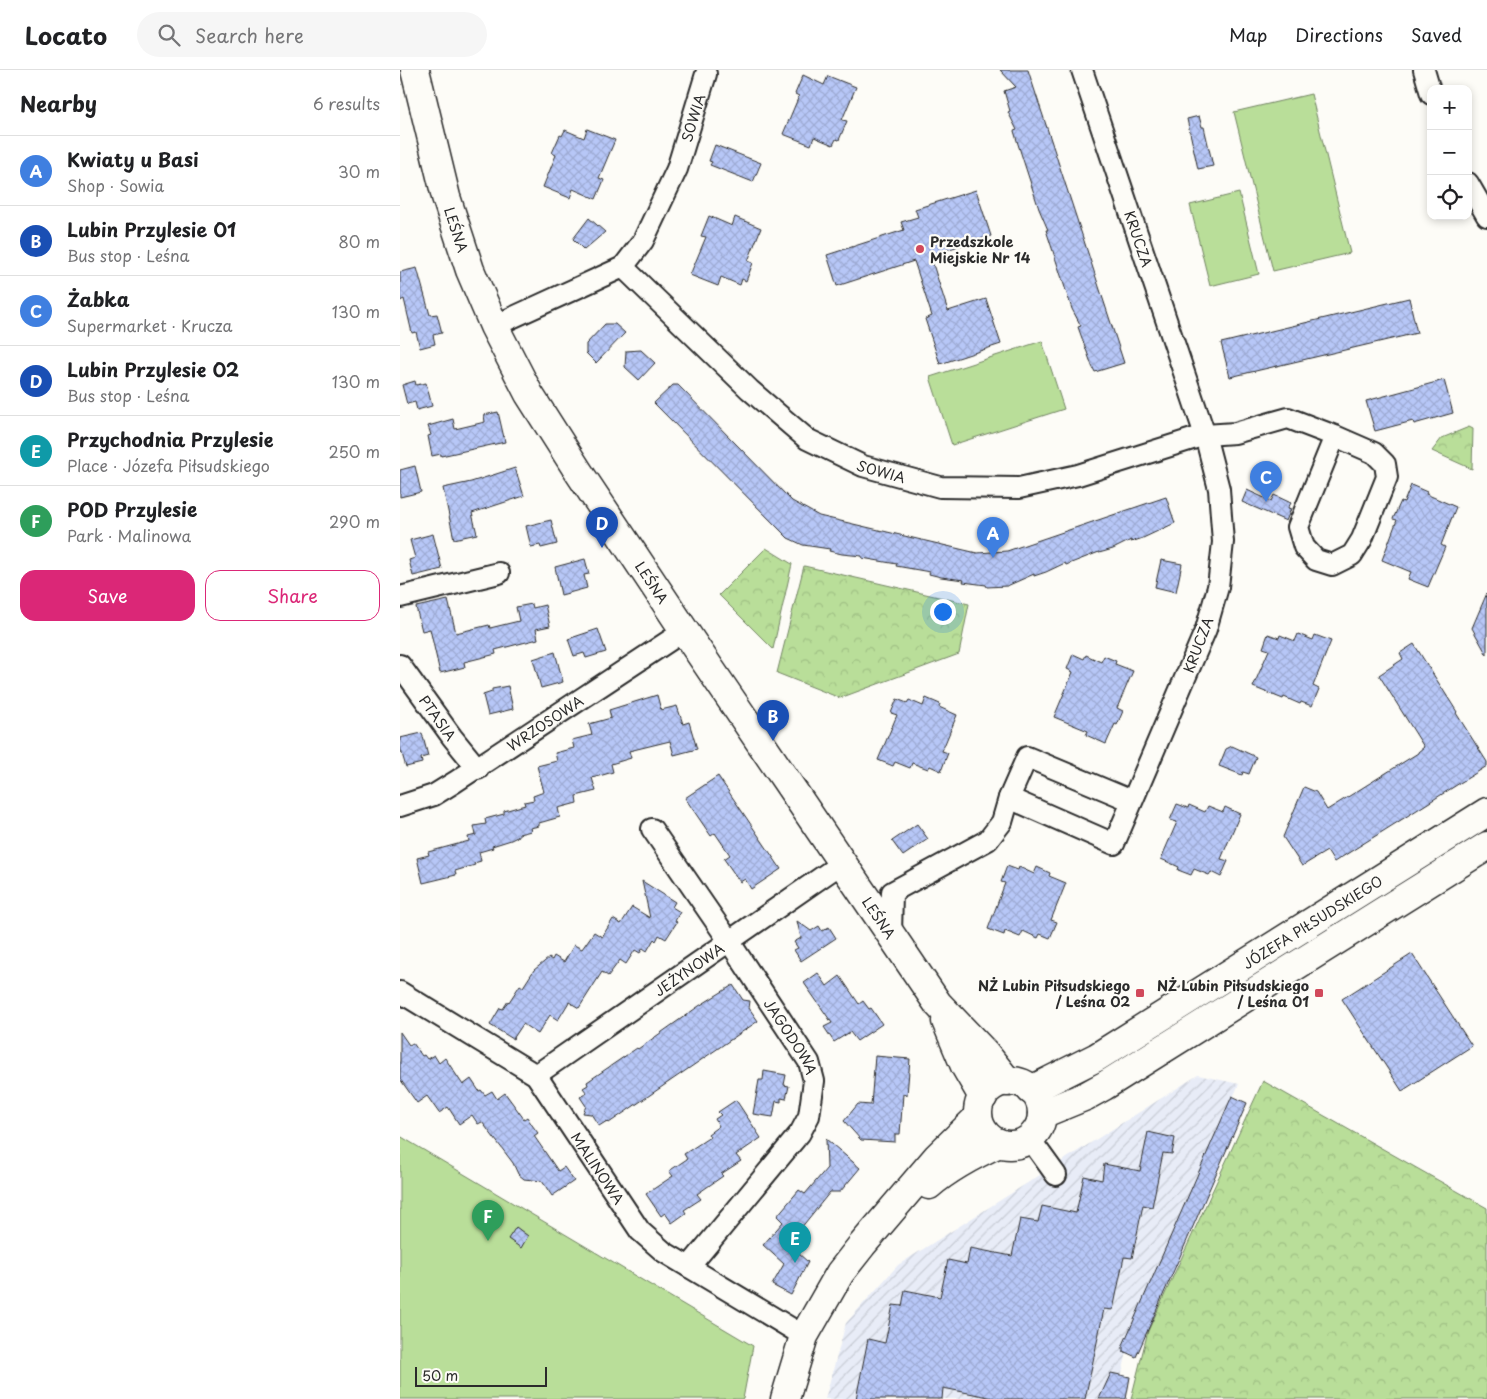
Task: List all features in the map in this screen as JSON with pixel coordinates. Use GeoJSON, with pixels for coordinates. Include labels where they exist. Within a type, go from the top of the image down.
{"type":"FeatureCollection","features":[{"type":"Feature","properties":{"kind":"street","name":"LEŚNA"},"geometry":{"type":"LineString","coordinates":[[415,70],[446,197],[470,270],[494,326],[529,394],[684,631],[938,1004],[1027,1095]]}},
{"type":"Feature","properties":{"kind":"street","name":"KRUCZA"},"geometry":{"type":"LineString","coordinates":[[1009,798],[1114,844],[1206,629],[1218,587],[1223,542],[1219,489],[1205,435],[1082,70]]}},
{"type":"Feature","properties":{"kind":"street"},"geometry":{"type":"LineString","coordinates":[[1424,70],[1428,85]]}},
{"type":"Feature","properties":{"kind":"street","name":"SOWIA"},"geometry":{"type":"LineString","coordinates":[[494,326],[623,267],[643,241],[677,170],[706,74]]}},
{"type":"Feature","properties":{"kind":"street"},"geometry":{"type":"LineString","coordinates":[[1472,190],[1487,216]]}},
{"type":"Feature","properties":{"kind":"street","name":"SOWIA"},"geometry":{"type":"LineString","coordinates":[[623,267],[750,390],[807,439],[863,466],[940,487],[1019,488],[1078,475],[1205,435]]}},
{"type":"Feature","properties":{"kind":"street"},"geometry":{"type":"LineString","coordinates":[[1205,435],[1235,433],[1288,418],[1335,436],[1374,453],[1385,464],[1387,477],[1362,539],[1352,555],[1332,565],[1316,560],[1304,547],[1298,528],[1335,436]]}},
{"type":"Feature","properties":{"kind":"street"},"geometry":{"type":"LineString","coordinates":[[400,597],[499,573]]}},
{"type":"Feature","properties":{"kind":"street","name":"WRZOSOWA"},"geometry":{"type":"LineString","coordinates":[[400,806],[434,795],[478,769],[684,631]]}},
{"type":"Feature","properties":{"kind":"street","name":"PTASIA"},"geometry":{"type":"LineString","coordinates":[[400,665],[452,737],[478,769]]}},
{"type":"Feature","properties":{"kind":"street"},"geometry":{"type":"LineString","coordinates":[[891,935],[892,892],[988,840],[1002,822],[1009,798],[1027,757],[1132,802]]}},
{"type":"Feature","properties":{"kind":"street","name":"JÓZEFA PIŁSUDSKIEGO"},"geometry":{"type":"LineString","coordinates":[[1027,1095],[1096,1057],[1487,812]]}},
{"type":"Feature","properties":{"kind":"street","name":"JAGODOWA"},"geometry":{"type":"LineString","coordinates":[[652,829],[809,1062],[814,1081],[809,1116],[800,1133],[689,1267]]}},
{"type":"Feature","properties":{"kind":"street","name":"JÓZEFA PIŁSUDSKIEGO"},"geometry":{"type":"LineString","coordinates":[[1027,1095],[1086,1096],[1487,846]]}},
{"type":"Feature","properties":{"kind":"street","name":"JEŻYNOWA"},"geometry":{"type":"LineString","coordinates":[[536,1075],[842,863]]}},
{"type":"Feature","properties":{"kind":"street","name":"MALINOWA"},"geometry":{"type":"LineString","coordinates":[[400,992],[536,1075],[640,1231],[664,1252],[804,1336]]}},
{"type":"Feature","properties":{"kind":"street","name":"LEŚNA"},"geometry":{"type":"LineString","coordinates":[[938,1004],[965,1066],[980,1107]]}},
{"type":"Feature","properties":{"kind":"street"},"geometry":{"type":"LineString","coordinates":[[785,1399],[804,1336],[840,1273],[980,1107],[989,1089],[998,1084],[1027,1095],[1041,1123],[1030,1139],[1020,1144],[1009,1145],[999,1143],[985,1133],[980,1126],[980,1107]]}},
{"type":"Feature","properties":{"kind":"street"},"geometry":{"type":"LineString","coordinates":[[1030,1139],[1056,1175]]}},
{"type":"Feature","properties":{"kind":"street"},"geometry":{"type":"LineString","coordinates":[[880,1226],[946,1170],[999,1143]]}},
{"type":"Feature","properties":{"kind":"shaded area"},"geometry":{"type":"Polygon","coordinates":[[[1198,1075],[1239,1084],[1134,1322],[1116,1399],[825,1399],[846,1323],[898,1265],[1198,1075]]]}},
{"type":"Feature","properties":{"kind":"green space"},"geometry":{"type":"Polygon","coordinates":[[[1311,94],[1350,253],[1273,271],[1234,112],[1311,94]]]}},
{"type":"Feature","properties":{"kind":"green space"},"geometry":{"type":"Polygon","coordinates":[[[1239,193],[1259,274],[1210,286],[1190,205],[1239,193]]]}},
{"type":"Feature","properties":{"kind":"green space"},"geometry":{"type":"Polygon","coordinates":[[[1042,341],[1064,409],[952,445],[930,377],[1042,341]]]}},
{"type":"Feature","properties":{"kind":"green space"},"geometry":{"type":"Polygon","coordinates":[[[1469,427],[1473,429],[1472,469],[1432,451],[1442,438],[1469,427]]]}},
{"type":"Feature","properties":{"kind":"green space"},"geometry":{"type":"Polygon","coordinates":[[[766,548],[792,564],[773,649],[719,595],[766,548]]]}},
{"type":"Feature","properties":{"kind":"green space"},"geometry":{"type":"Polygon","coordinates":[[[804,566],[969,604],[959,654],[840,698],[777,673],[804,566]]]}},
{"type":"Feature","properties":{"kind":"green space"},"geometry":{"type":"Polygon","coordinates":[[[1263,1081],[1487,1208],[1487,1399],[1131,1399],[1148,1331],[1263,1081]]]}},
{"type":"Feature","properties":{"kind":"green space"},"geometry":{"type":"Polygon","coordinates":[[[400,1136],[753,1346],[743,1399],[400,1399],[400,1136]]]}},
{"type":"Feature","properties":{"kind":"building"},"geometry":{"type":"Polygon","coordinates":[[[1000,70],[1028,70],[1124,363],[1095,372],[1092,366],[1078,327],[1081,326],[1072,309],[1046,230],[1048,230],[1039,209],[1018,144],[1014,131],[1017,130],[1008,112],[1010,111],[1004,91],[1016,87],[1000,70]]]}},
{"type":"Feature","properties":{"kind":"building"},"geometry":{"type":"Polygon","coordinates":[[[803,75],[824,85],[828,76],[856,87],[842,120],[847,121],[839,140],[836,139],[833,145],[814,137],[811,145],[783,134],[799,96],[795,94],[803,75]]]}},
{"type":"Feature","properties":{"kind":"building"},"geometry":{"type":"Polygon","coordinates":[[[1199,116],[1202,127],[1204,127],[1213,166],[1198,169],[1187,119],[1199,116]]]}},
{"type":"Feature","properties":{"kind":"building"},"geometry":{"type":"Polygon","coordinates":[[[587,129],[615,140],[599,178],[604,180],[596,199],[573,189],[570,198],[543,187],[556,155],[552,153],[560,135],[562,136],[565,130],[584,138],[587,129]]]}},
{"type":"Feature","properties":{"kind":"building"},"geometry":{"type":"Polygon","coordinates":[[[715,145],[761,163],[753,182],[710,165],[712,162],[709,161],[715,145]]]}},
{"type":"Feature","properties":{"kind":"building"},"geometry":{"type":"Polygon","coordinates":[[[976,190],[991,236],[930,255],[948,311],[986,299],[1001,344],[940,364],[925,319],[932,316],[914,261],[837,286],[827,255],[904,230],[901,222],[918,217],[915,209],[976,190]]]}},
{"type":"Feature","properties":{"kind":"building"},"geometry":{"type":"Polygon","coordinates":[[[709,216],[732,226],[735,217],[761,228],[748,261],[753,263],[746,281],[742,279],[740,285],[721,277],[718,286],[690,275],[706,237],[701,236],[709,216]]]}},
{"type":"Feature","properties":{"kind":"building"},"geometry":{"type":"Polygon","coordinates":[[[589,218],[605,232],[584,250],[573,239],[589,218]]]}},
{"type":"Feature","properties":{"kind":"building"},"geometry":{"type":"Polygon","coordinates":[[[417,268],[430,315],[437,314],[442,333],[433,335],[435,344],[420,348],[416,332],[412,333],[404,299],[400,301],[400,272],[417,268]]]}},
{"type":"Feature","properties":{"kind":"building"},"geometry":{"type":"Polygon","coordinates":[[[1409,298],[1417,333],[1230,377],[1221,343],[1409,298]]]}},
{"type":"Feature","properties":{"kind":"building"},"geometry":{"type":"Polygon","coordinates":[[[605,324],[615,324],[625,333],[596,363],[586,353],[586,344],[605,324]]]}},
{"type":"Feature","properties":{"kind":"building"},"geometry":{"type":"Polygon","coordinates":[[[641,350],[655,363],[639,380],[625,367],[626,351],[641,350]]]}},
{"type":"Feature","properties":{"kind":"building"},"geometry":{"type":"Polygon","coordinates":[[[1444,380],[1453,413],[1414,424],[1413,421],[1375,431],[1366,401],[1444,380]]]}},
{"type":"Feature","properties":{"kind":"building"},"geometry":{"type":"Polygon","coordinates":[[[415,381],[416,385],[426,383],[432,406],[417,410],[415,402],[407,404],[402,385],[415,381]]]}},
{"type":"Feature","properties":{"kind":"building"},"geometry":{"type":"Polygon","coordinates":[[[673,385],[678,385],[792,501],[819,516],[977,553],[1007,551],[1166,497],[1175,523],[1143,538],[1131,542],[1131,540],[1113,549],[1099,552],[1066,565],[1065,563],[1007,586],[987,587],[986,585],[963,582],[964,580],[929,574],[930,572],[896,566],[897,564],[862,558],[862,556],[842,554],[829,551],[830,549],[803,545],[788,538],[654,403],[673,385]]]}},
{"type":"Feature","properties":{"kind":"building"},"geometry":{"type":"Polygon","coordinates":[[[498,412],[505,442],[441,456],[441,454],[432,456],[428,436],[431,435],[428,426],[453,419],[455,429],[485,422],[484,415],[498,412]]]}},
{"type":"Feature","properties":{"kind":"building"},"geometry":{"type":"Polygon","coordinates":[[[415,466],[421,492],[400,497],[400,470],[415,466]]]}},
{"type":"Feature","properties":{"kind":"building"},"geometry":{"type":"Polygon","coordinates":[[[515,468],[524,496],[472,513],[477,534],[454,539],[443,488],[471,482],[515,468]]]}},
{"type":"Feature","properties":{"kind":"building"},"geometry":{"type":"Polygon","coordinates":[[[1411,485],[1456,507],[1441,545],[1445,547],[1428,587],[1408,579],[1411,572],[1382,560],[1397,520],[1393,519],[1401,501],[1404,502],[1411,485]]]}},
{"type":"Feature","properties":{"kind":"building"},"geometry":{"type":"Polygon","coordinates":[[[1247,490],[1271,501],[1274,495],[1291,503],[1288,508],[1291,509],[1286,521],[1242,502],[1247,490]]]}},
{"type":"Feature","properties":{"kind":"building"},"geometry":{"type":"Polygon","coordinates":[[[551,520],[557,544],[541,548],[540,545],[531,547],[526,526],[551,520]]]}},
{"type":"Feature","properties":{"kind":"building"},"geometry":{"type":"Polygon","coordinates":[[[433,534],[442,569],[413,576],[409,560],[415,558],[410,540],[433,534]]]}},
{"type":"Feature","properties":{"kind":"building"},"geometry":{"type":"Polygon","coordinates":[[[585,559],[589,574],[584,575],[587,588],[561,595],[555,567],[585,559]]]}},
{"type":"Feature","properties":{"kind":"building"},"geometry":{"type":"Polygon","coordinates":[[[1161,560],[1182,564],[1176,592],[1155,587],[1161,560]]]}},
{"type":"Feature","properties":{"kind":"building"},"geometry":{"type":"Polygon","coordinates":[[[1487,593],[1487,655],[1472,628],[1487,593]]]}},
{"type":"Feature","properties":{"kind":"building"},"geometry":{"type":"Polygon","coordinates":[[[448,600],[456,633],[489,625],[490,628],[519,621],[516,607],[532,604],[533,608],[545,605],[550,626],[536,629],[538,639],[495,650],[496,654],[464,662],[465,667],[440,673],[430,629],[422,631],[416,607],[448,600]]]}},
{"type":"Feature","properties":{"kind":"building"},"geometry":{"type":"Polygon","coordinates":[[[598,629],[606,652],[586,658],[584,653],[574,656],[568,639],[598,629]]]}},
{"type":"Feature","properties":{"kind":"building"},"geometry":{"type":"Polygon","coordinates":[[[1268,634],[1279,638],[1280,635],[1295,641],[1298,634],[1313,640],[1315,635],[1331,641],[1313,686],[1319,689],[1312,706],[1301,702],[1300,704],[1284,697],[1283,699],[1253,687],[1269,650],[1263,648],[1268,634]]]}},
{"type":"Feature","properties":{"kind":"building"},"geometry":{"type":"Polygon","coordinates":[[[1414,644],[1487,762],[1487,766],[1334,862],[1327,851],[1302,866],[1283,837],[1304,787],[1316,792],[1327,810],[1418,753],[1424,747],[1379,675],[1403,659],[1400,653],[1414,644]]]}},
{"type":"Feature","properties":{"kind":"building"},"geometry":{"type":"Polygon","coordinates":[[[555,652],[563,682],[541,688],[533,659],[555,652]]]}},
{"type":"Feature","properties":{"kind":"building"},"geometry":{"type":"Polygon","coordinates":[[[1073,654],[1084,659],[1086,655],[1101,662],[1104,656],[1116,661],[1115,664],[1133,671],[1117,708],[1123,711],[1106,744],[1086,735],[1088,731],[1054,717],[1073,672],[1067,669],[1073,654]]]}},
{"type":"Feature","properties":{"kind":"building"},"geometry":{"type":"Polygon","coordinates":[[[508,686],[513,709],[488,715],[483,695],[492,692],[492,689],[508,686]]]}},
{"type":"Feature","properties":{"kind":"building"},"geometry":{"type":"Polygon","coordinates":[[[657,695],[661,710],[677,706],[683,724],[689,722],[697,749],[674,755],[670,741],[629,751],[631,758],[611,764],[613,772],[592,778],[596,791],[576,796],[577,803],[558,808],[560,817],[539,823],[539,826],[530,828],[531,831],[519,834],[519,836],[511,840],[479,852],[481,861],[474,863],[475,865],[455,871],[456,875],[423,883],[417,858],[429,855],[428,852],[469,841],[468,837],[476,835],[474,826],[486,824],[485,819],[504,814],[504,811],[525,805],[524,802],[534,800],[533,796],[544,792],[537,766],[557,761],[555,753],[574,748],[572,740],[592,735],[589,724],[611,718],[609,710],[657,695]]]}},
{"type":"Feature","properties":{"kind":"building"},"geometry":{"type":"Polygon","coordinates":[[[926,698],[940,704],[939,707],[957,715],[942,751],[948,753],[941,771],[930,766],[928,769],[912,763],[910,768],[895,762],[893,766],[878,760],[897,715],[891,713],[897,699],[907,703],[909,700],[923,706],[926,698]]]}},
{"type":"Feature","properties":{"kind":"building"},"geometry":{"type":"Polygon","coordinates":[[[422,733],[428,756],[421,758],[422,763],[406,767],[400,747],[400,738],[422,733]]]}},
{"type":"Feature","properties":{"kind":"building"},"geometry":{"type":"Polygon","coordinates":[[[1232,746],[1256,757],[1249,774],[1243,772],[1242,775],[1219,766],[1226,749],[1232,746]]]}},
{"type":"Feature","properties":{"kind":"building"},"geometry":{"type":"Polygon","coordinates":[[[718,776],[781,869],[751,889],[745,879],[740,882],[724,859],[730,855],[715,833],[711,836],[685,798],[718,776]]]}},
{"type":"Feature","properties":{"kind":"building"},"geometry":{"type":"Polygon","coordinates":[[[1177,804],[1188,808],[1189,805],[1205,812],[1208,806],[1223,812],[1225,807],[1240,814],[1221,859],[1228,861],[1221,877],[1211,872],[1209,875],[1194,869],[1191,875],[1178,870],[1179,867],[1161,859],[1177,822],[1170,820],[1177,804]]]}},
{"type":"Feature","properties":{"kind":"building"},"geometry":{"type":"Polygon","coordinates":[[[917,824],[928,839],[903,856],[892,841],[917,824]]]}},
{"type":"Feature","properties":{"kind":"building"},"geometry":{"type":"Polygon","coordinates":[[[1007,866],[1018,870],[1019,867],[1034,874],[1037,867],[1050,873],[1049,876],[1066,883],[1051,920],[1057,922],[1050,938],[1040,934],[1038,938],[1023,931],[1020,937],[1005,931],[1004,935],[988,929],[1005,883],[1001,882],[1007,866]]]}},
{"type":"Feature","properties":{"kind":"building"},"geometry":{"type":"Polygon","coordinates":[[[642,881],[675,902],[672,907],[680,912],[675,921],[677,922],[666,939],[659,935],[656,941],[654,939],[647,951],[643,948],[640,953],[635,950],[626,964],[620,960],[608,976],[602,972],[579,1008],[569,1002],[558,1020],[550,1015],[538,1034],[523,1024],[513,1039],[490,1025],[500,1008],[503,1009],[520,985],[523,987],[534,970],[549,958],[552,960],[554,956],[564,962],[574,945],[582,949],[594,932],[602,937],[613,919],[621,924],[632,907],[650,918],[642,881]]]}},
{"type":"Feature","properties":{"kind":"building"},"geometry":{"type":"Polygon","coordinates":[[[797,921],[811,931],[819,926],[822,931],[829,927],[836,938],[801,961],[794,950],[798,948],[794,942],[801,938],[797,921]]]}},
{"type":"Feature","properties":{"kind":"building"},"geometry":{"type":"Polygon","coordinates":[[[1412,954],[1472,1046],[1402,1091],[1342,999],[1412,954]]]}},
{"type":"Feature","properties":{"kind":"building"},"geometry":{"type":"Polygon","coordinates":[[[818,973],[827,986],[840,976],[859,1004],[863,1001],[869,1009],[871,1008],[882,1024],[857,1041],[850,1032],[834,1042],[824,1027],[832,1023],[804,983],[818,973]]]}},
{"type":"Feature","properties":{"kind":"building"},"geometry":{"type":"Polygon","coordinates":[[[733,985],[743,1000],[750,1001],[749,1008],[758,1021],[609,1123],[607,1121],[599,1126],[591,1114],[583,1113],[586,1106],[580,1097],[587,1093],[583,1088],[588,1085],[587,1082],[733,985]]]}},
{"type":"Feature","properties":{"kind":"building"},"geometry":{"type":"Polygon","coordinates":[[[400,1032],[409,1045],[413,1043],[422,1056],[424,1055],[427,1059],[434,1055],[439,1063],[445,1058],[463,1085],[471,1079],[479,1091],[481,1090],[485,1095],[492,1091],[497,1099],[505,1093],[524,1119],[527,1117],[538,1133],[534,1136],[558,1171],[564,1167],[574,1181],[552,1196],[542,1181],[524,1179],[518,1174],[513,1163],[482,1122],[478,1124],[472,1115],[459,1124],[448,1107],[439,1113],[427,1096],[417,1103],[400,1079],[400,1032]]]}},
{"type":"Feature","properties":{"kind":"building"},"geometry":{"type":"Polygon","coordinates":[[[875,1056],[910,1059],[907,1095],[903,1094],[900,1134],[895,1134],[895,1142],[861,1140],[844,1121],[858,1104],[871,1105],[875,1056]]]}},
{"type":"Feature","properties":{"kind":"building"},"geometry":{"type":"Polygon","coordinates":[[[764,1071],[786,1075],[784,1085],[789,1086],[786,1099],[781,1098],[781,1102],[776,1101],[773,1117],[753,1114],[759,1080],[763,1080],[764,1071]]]}},
{"type":"Feature","properties":{"kind":"building"},"geometry":{"type":"Polygon","coordinates":[[[1232,1096],[1247,1103],[1136,1357],[1123,1351],[1123,1345],[1232,1096]]]}},
{"type":"Feature","properties":{"kind":"building"},"geometry":{"type":"Polygon","coordinates":[[[736,1100],[761,1138],[736,1155],[741,1161],[721,1174],[723,1176],[697,1194],[701,1199],[684,1210],[686,1213],[672,1223],[665,1213],[661,1216],[646,1194],[673,1176],[669,1171],[687,1159],[684,1154],[710,1137],[708,1134],[719,1126],[715,1119],[721,1115],[718,1112],[736,1100]]]}},
{"type":"Feature","properties":{"kind":"building"},"geometry":{"type":"Polygon","coordinates":[[[1148,1132],[1175,1138],[1172,1154],[1163,1153],[1152,1207],[1143,1205],[1132,1258],[1124,1257],[1113,1310],[1104,1309],[1085,1399],[999,1399],[943,1388],[942,1399],[856,1399],[868,1339],[885,1343],[893,1305],[902,1306],[905,1290],[940,1297],[948,1260],[967,1264],[970,1248],[1012,1256],[1020,1219],[1038,1222],[1042,1206],[1076,1213],[1084,1176],[1102,1180],[1104,1164],[1140,1171],[1148,1132]]]}},
{"type":"Feature","properties":{"kind":"building"},"geometry":{"type":"Polygon","coordinates":[[[826,1139],[860,1168],[840,1192],[830,1192],[788,1244],[808,1262],[791,1295],[772,1285],[784,1264],[763,1245],[783,1222],[777,1216],[799,1190],[805,1194],[827,1168],[826,1139]]]}},
{"type":"Feature","properties":{"kind":"building"},"geometry":{"type":"Polygon","coordinates":[[[516,1227],[528,1236],[521,1248],[508,1239],[516,1227]]]}},
{"type":"Feature","properties":{"kind":"building"},"geometry":{"type":"Polygon","coordinates":[[[1111,1373],[1130,1377],[1126,1399],[1099,1399],[1111,1373]]]}},
{"type":"Feature","properties":{"kind":"place","name":"Przedszkole Miejskie Nr 14"},"geometry":{"type":"Point","coordinates":[920,249]}},
{"type":"Feature","properties":{"kind":"place","name":"Żabka"},"geometry":{"type":"Point","coordinates":[1266,502]}},
{"type":"Feature","properties":{"kind":"place","name":"Lubin Przylesie 02"},"geometry":{"type":"Point","coordinates":[602,548]}},
{"type":"Feature","properties":{"kind":"place","name":"Kwiaty u Basi"},"geometry":{"type":"Point","coordinates":[993,558]}},
{"type":"Feature","properties":{"kind":"place","name":"Lubin Przylesie 01"},"geometry":{"type":"Point","coordinates":[773,741]}},
{"type":"Feature","properties":{"kind":"place","name":"NŻ Lubin Piłsudskiego / Leśna 02"},"geometry":{"type":"Point","coordinates":[1140,993]}},
{"type":"Feature","properties":{"kind":"place","name":"NŻ Lubin Piłsudskiego / Leśna 01"},"geometry":{"type":"Point","coordinates":[1319,993]}},
{"type":"Feature","properties":{"kind":"place","name":"POD Przylesie"},"geometry":{"type":"Point","coordinates":[488,1241]}},
{"type":"Feature","properties":{"kind":"place","name":"Przychodnia Przylesie"},"geometry":{"type":"Point","coordinates":[795,1263]}}]}
